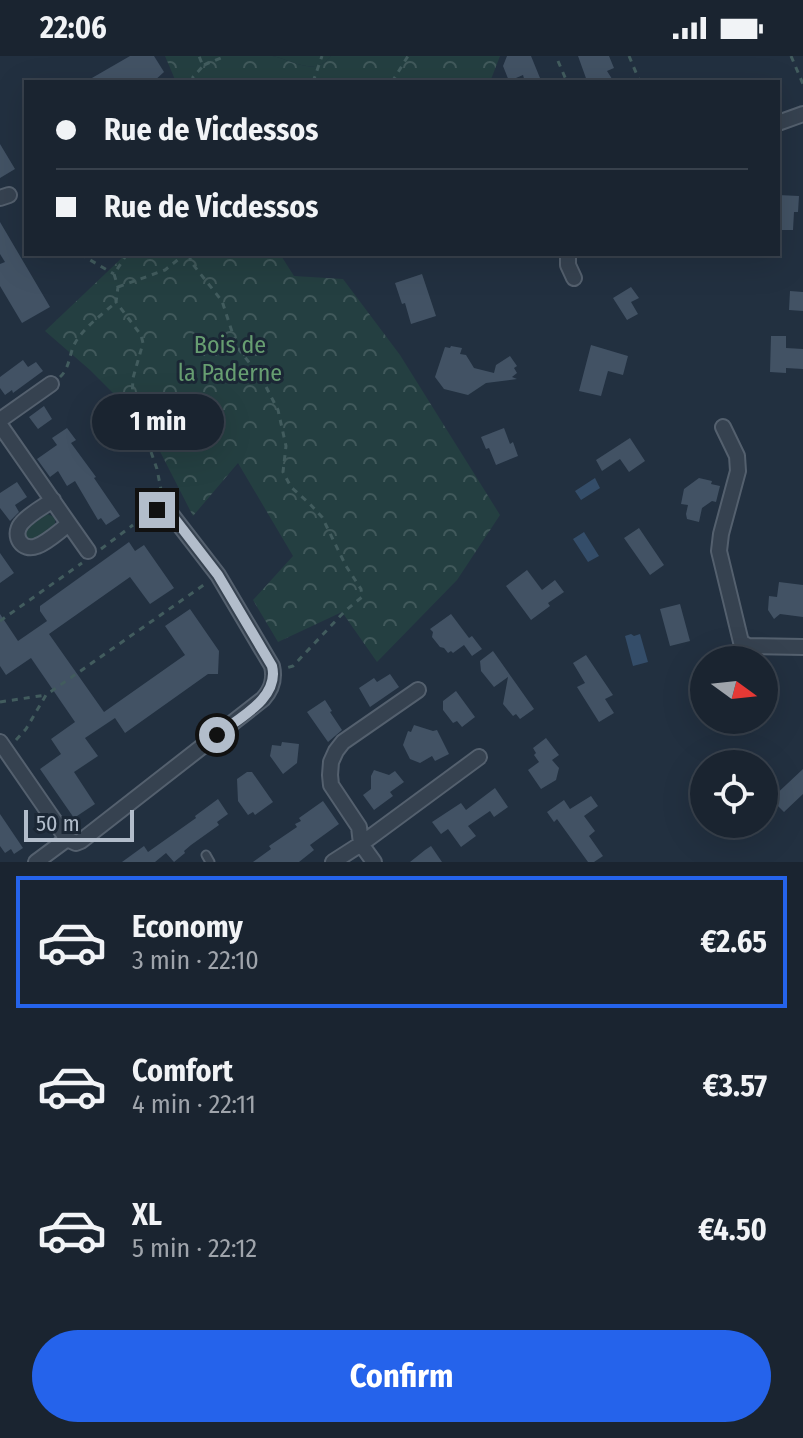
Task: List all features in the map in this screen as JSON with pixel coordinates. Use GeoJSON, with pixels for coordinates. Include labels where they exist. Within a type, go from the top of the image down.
{"type":"FeatureCollection","features":[{"type":"Feature","properties":{"kind":"street"},"geometry":{"type":"LineString","coordinates":[[780,122],[803,114]]}},
{"type":"Feature","properties":{"kind":"street"},"geometry":{"type":"LineString","coordinates":[[568,256],[574,278]]}},
{"type":"Feature","properties":{"kind":"street"},"geometry":{"type":"LineString","coordinates":[[51,384],[0,422],[88,551]]}},
{"type":"Feature","properties":{"kind":"street"},"geometry":{"type":"LineString","coordinates":[[723,427],[737,456],[738,471],[719,551],[741,642],[748,646],[803,647]]}},
{"type":"Feature","properties":{"kind":"street"},"geometry":{"type":"LineString","coordinates":[[53,500],[19,526],[19,542],[33,548],[69,524]]}},
{"type":"Feature","properties":{"kind":"street"},"geometry":{"type":"LineString","coordinates":[[3,746],[67,839],[76,843],[263,699],[271,688],[272,666],[218,575],[171,514],[157,510],[145,516]]}},
{"type":"Feature","properties":{"kind":"street"},"geometry":{"type":"LineString","coordinates":[[374,862],[361,844],[359,827],[331,785],[330,768],[343,742],[418,690]]}},
{"type":"Feature","properties":{"kind":"street"},"geometry":{"type":"LineString","coordinates":[[333,862],[479,757]]}},
{"type":"Feature","properties":{"kind":"street"},"geometry":{"type":"LineString","coordinates":[[36,862],[67,839]]}},
{"type":"Feature","properties":{"kind":"path"},"geometry":{"type":"LineString","coordinates":[[199,56],[203,66]]}},
{"type":"Feature","properties":{"kind":"path"},"geometry":{"type":"LineString","coordinates":[[192,80],[203,66],[226,56]]}},
{"type":"Feature","properties":{"kind":"path"},"geometry":{"type":"LineString","coordinates":[[314,80],[322,56]]}},
{"type":"Feature","properties":{"kind":"path"},"geometry":{"type":"LineString","coordinates":[[393,80],[408,56]]}},
{"type":"Feature","properties":{"kind":"path"},"geometry":{"type":"LineString","coordinates":[[629,56],[639,80]]}},
{"type":"Feature","properties":{"kind":"path"},"geometry":{"type":"LineString","coordinates":[[791,56],[803,84]]}},
{"type":"Feature","properties":{"kind":"path"},"geometry":{"type":"LineString","coordinates":[[558,61],[566,80]]}},
{"type":"Feature","properties":{"kind":"path"},"geometry":{"type":"LineString","coordinates":[[51,384],[65,373],[77,339],[116,302],[118,287],[114,274],[83,256]]}},
{"type":"Feature","properties":{"kind":"path"},"geometry":{"type":"LineString","coordinates":[[114,274],[126,256]]}},
{"type":"Feature","properties":{"kind":"path"},"geometry":{"type":"LineString","coordinates":[[118,287],[165,270],[184,256]]}},
{"type":"Feature","properties":{"kind":"path"},"geometry":{"type":"LineString","coordinates":[[188,256],[222,301],[237,347],[262,379],[278,410],[286,446],[283,472],[291,487],[322,517],[361,589],[362,597],[358,602],[345,611],[293,666],[274,673]]}},
{"type":"Feature","properties":{"kind":"path"},"geometry":{"type":"LineString","coordinates":[[116,302],[141,335],[143,343],[133,378],[132,398],[157,469],[164,510]]}},
{"type":"Feature","properties":{"kind":"path"},"geometry":{"type":"LineString","coordinates":[[0,621],[145,516]]}},
{"type":"Feature","properties":{"kind":"path"},"geometry":{"type":"LineString","coordinates":[[3,746],[26,729],[46,695],[218,575]]}},
{"type":"Feature","properties":{"kind":"path"},"geometry":{"type":"LineString","coordinates":[[0,702],[46,695]]}},
{"type":"Feature","properties":{"kind":"green space"},"geometry":{"type":"Polygon","coordinates":[[[165,56],[272,56],[317,66],[331,56],[500,56],[491,80],[175,80],[165,56]]]}},
{"type":"Feature","properties":{"kind":"green space"},"geometry":{"type":"Polygon","coordinates":[[[272,56],[331,56],[317,66],[310,66],[272,56]]]}},
{"type":"Feature","properties":{"kind":"green space","name":"Bois de la Paderne"},"geometry":{"type":"Polygon","coordinates":[[[124,256],[281,256],[294,276],[343,279],[400,355],[500,515],[457,580],[377,662],[342,612],[278,642],[253,600],[293,556],[238,463],[193,516],[148,428],[90,370],[45,331],[124,256]]]}},
{"type":"Feature","properties":{"kind":"green space"},"geometry":{"type":"Polygon","coordinates":[[[47,514],[55,517],[55,525],[37,538],[25,538],[26,529],[47,514]]]}},
{"type":"Feature","properties":{"kind":"water"},"geometry":{"type":"Polygon","coordinates":[[[595,478],[600,488],[581,500],[575,491],[595,478]]]}},
{"type":"Feature","properties":{"kind":"water"},"geometry":{"type":"Polygon","coordinates":[[[584,532],[599,556],[588,562],[573,539],[584,532]]]}},
{"type":"Feature","properties":{"kind":"water"},"geometry":{"type":"Polygon","coordinates":[[[640,634],[648,662],[633,666],[625,636],[640,634]]]}},
{"type":"Feature","properties":{"kind":"building"},"geometry":{"type":"Polygon","coordinates":[[[130,56],[154,56],[164,72],[155,80],[88,80],[130,56]]]}},
{"type":"Feature","properties":{"kind":"building"},"geometry":{"type":"Polygon","coordinates":[[[507,56],[531,56],[540,78],[524,80],[523,75],[509,80],[503,66],[507,56]]]}},
{"type":"Feature","properties":{"kind":"building"},"geometry":{"type":"Polygon","coordinates":[[[578,56],[609,56],[614,68],[607,71],[613,80],[587,80],[578,56]]]}},
{"type":"Feature","properties":{"kind":"building"},"geometry":{"type":"Polygon","coordinates":[[[0,144],[15,169],[0,178],[0,144]]]}},
{"type":"Feature","properties":{"kind":"building"},"geometry":{"type":"Polygon","coordinates":[[[780,195],[799,196],[793,230],[780,230],[780,195]]]}},
{"type":"Feature","properties":{"kind":"building"},"geometry":{"type":"Polygon","coordinates":[[[0,222],[50,307],[22,323],[0,286],[0,264],[5,262],[0,254],[0,222]]]}},
{"type":"Feature","properties":{"kind":"building"},"geometry":{"type":"Polygon","coordinates":[[[422,274],[436,316],[411,324],[395,283],[422,274]]]}},
{"type":"Feature","properties":{"kind":"building"},"geometry":{"type":"Polygon","coordinates":[[[631,287],[639,298],[631,302],[638,314],[627,320],[613,298],[631,287]]]}},
{"type":"Feature","properties":{"kind":"building"},"geometry":{"type":"Polygon","coordinates":[[[790,291],[803,292],[803,311],[789,310],[790,291]]]}},
{"type":"Feature","properties":{"kind":"building"},"geometry":{"type":"Polygon","coordinates":[[[771,336],[786,336],[786,348],[803,349],[803,369],[786,368],[786,373],[770,372],[771,336]]]}},
{"type":"Feature","properties":{"kind":"building"},"geometry":{"type":"Polygon","coordinates":[[[591,345],[628,356],[623,375],[608,371],[601,396],[579,391],[591,345]]]}},
{"type":"Feature","properties":{"kind":"building"},"geometry":{"type":"Polygon","coordinates":[[[445,347],[462,348],[460,354],[466,355],[474,368],[494,373],[496,365],[510,356],[517,366],[514,368],[517,373],[512,377],[517,379],[486,383],[468,395],[444,389],[435,377],[445,347]]]}},
{"type":"Feature","properties":{"kind":"building"},"geometry":{"type":"Polygon","coordinates":[[[23,360],[28,367],[36,362],[43,371],[13,393],[12,390],[5,395],[0,388],[0,377],[23,360]]]}},
{"type":"Feature","properties":{"kind":"building"},"geometry":{"type":"Polygon","coordinates":[[[44,406],[52,419],[38,429],[29,417],[44,406]]]}},
{"type":"Feature","properties":{"kind":"building"},"geometry":{"type":"Polygon","coordinates":[[[67,428],[76,440],[71,443],[120,516],[106,525],[101,518],[98,520],[75,481],[67,486],[58,471],[50,477],[37,459],[57,445],[52,438],[67,428]]]}},
{"type":"Feature","properties":{"kind":"building"},"geometry":{"type":"Polygon","coordinates":[[[504,428],[518,456],[496,465],[481,437],[504,428]]]}},
{"type":"Feature","properties":{"kind":"building"},"geometry":{"type":"Polygon","coordinates":[[[630,438],[645,461],[629,472],[620,459],[602,471],[596,460],[630,438]]]}},
{"type":"Feature","properties":{"kind":"building"},"geometry":{"type":"Polygon","coordinates":[[[699,478],[720,486],[716,502],[712,501],[702,508],[699,522],[687,519],[688,505],[681,504],[684,489],[699,478]]]}},
{"type":"Feature","properties":{"kind":"building"},"geometry":{"type":"Polygon","coordinates":[[[17,482],[27,497],[15,505],[19,512],[10,521],[0,508],[0,493],[17,482]]]}},
{"type":"Feature","properties":{"kind":"building"},"geometry":{"type":"Polygon","coordinates":[[[639,528],[664,565],[650,575],[624,538],[639,528]]]}},
{"type":"Feature","properties":{"kind":"building"},"geometry":{"type":"Polygon","coordinates":[[[129,542],[135,551],[144,545],[174,588],[150,604],[130,577],[49,634],[104,712],[185,655],[165,626],[190,609],[219,651],[218,674],[208,674],[125,733],[115,718],[85,738],[98,756],[74,772],[95,804],[74,818],[40,769],[61,754],[51,739],[75,722],[31,658],[6,675],[0,666],[0,614],[18,641],[47,621],[40,606],[129,542]]]}},
{"type":"Feature","properties":{"kind":"building"},"geometry":{"type":"Polygon","coordinates":[[[0,553],[14,573],[0,583],[0,553]]]}},
{"type":"Feature","properties":{"kind":"building"},"geometry":{"type":"Polygon","coordinates":[[[527,570],[542,590],[555,580],[564,592],[531,620],[506,586],[527,570]]]}},
{"type":"Feature","properties":{"kind":"building"},"geometry":{"type":"Polygon","coordinates":[[[779,582],[803,585],[803,617],[780,614],[774,619],[768,610],[769,596],[777,597],[779,582]]]}},
{"type":"Feature","properties":{"kind":"building"},"geometry":{"type":"Polygon","coordinates":[[[680,604],[690,641],[670,646],[660,609],[680,604]]]}},
{"type":"Feature","properties":{"kind":"building"},"geometry":{"type":"Polygon","coordinates":[[[451,614],[469,638],[472,636],[482,649],[472,656],[464,645],[448,653],[432,637],[430,629],[451,614]]]}},
{"type":"Feature","properties":{"kind":"building"},"geometry":{"type":"Polygon","coordinates":[[[493,651],[534,709],[520,719],[503,704],[508,677],[494,687],[481,671],[480,661],[493,651]]]}},
{"type":"Feature","properties":{"kind":"building"},"geometry":{"type":"Polygon","coordinates":[[[586,655],[613,695],[605,699],[614,713],[599,722],[577,687],[585,683],[573,663],[586,655]]]}},
{"type":"Feature","properties":{"kind":"building"},"geometry":{"type":"Polygon","coordinates":[[[390,674],[399,687],[370,707],[359,688],[374,678],[377,682],[390,674]]]}},
{"type":"Feature","properties":{"kind":"building"},"geometry":{"type":"Polygon","coordinates":[[[456,691],[475,717],[462,727],[457,721],[453,723],[443,710],[443,701],[456,691]]]}},
{"type":"Feature","properties":{"kind":"building"},"geometry":{"type":"Polygon","coordinates":[[[325,700],[342,730],[328,742],[307,712],[325,700]]]}},
{"type":"Feature","properties":{"kind":"building"},"geometry":{"type":"Polygon","coordinates":[[[414,725],[437,730],[449,754],[435,761],[432,756],[420,763],[410,759],[403,745],[414,725]]]}},
{"type":"Feature","properties":{"kind":"building"},"geometry":{"type":"Polygon","coordinates":[[[546,738],[559,755],[552,760],[559,768],[556,780],[541,789],[528,770],[539,762],[533,748],[546,738]]]}},
{"type":"Feature","properties":{"kind":"building"},"geometry":{"type":"Polygon","coordinates":[[[282,742],[299,744],[297,763],[283,774],[270,756],[272,745],[281,746],[282,742]]]}},
{"type":"Feature","properties":{"kind":"building"},"geometry":{"type":"Polygon","coordinates":[[[803,769],[803,794],[784,812],[778,806],[778,792],[803,769]]]}},
{"type":"Feature","properties":{"kind":"building"},"geometry":{"type":"Polygon","coordinates":[[[374,770],[389,775],[395,771],[404,782],[390,792],[393,796],[374,810],[363,795],[371,789],[374,770]]]}},
{"type":"Feature","properties":{"kind":"building"},"geometry":{"type":"Polygon","coordinates":[[[252,772],[273,802],[255,815],[253,812],[248,815],[238,801],[237,779],[252,772]]]}},
{"type":"Feature","properties":{"kind":"building"},"geometry":{"type":"Polygon","coordinates":[[[495,788],[508,807],[494,817],[490,811],[468,826],[476,836],[461,847],[448,829],[441,834],[432,822],[461,803],[466,810],[495,788]]]}},
{"type":"Feature","properties":{"kind":"building"},"geometry":{"type":"Polygon","coordinates":[[[591,796],[598,806],[584,816],[595,831],[589,836],[603,856],[588,862],[557,819],[554,822],[547,812],[564,800],[570,809],[591,796]]]}},
{"type":"Feature","properties":{"kind":"building"},"geometry":{"type":"Polygon","coordinates":[[[218,799],[228,814],[174,862],[166,853],[155,862],[122,862],[144,846],[148,852],[218,799]]]}},
{"type":"Feature","properties":{"kind":"building"},"geometry":{"type":"Polygon","coordinates":[[[323,801],[339,824],[310,845],[314,850],[299,862],[253,862],[271,849],[269,846],[297,827],[295,824],[301,821],[299,818],[323,801]]]}},
{"type":"Feature","properties":{"kind":"building"},"geometry":{"type":"Polygon","coordinates":[[[0,814],[23,848],[14,854],[11,849],[5,853],[0,846],[0,814]]]}},
{"type":"Feature","properties":{"kind":"building"},"geometry":{"type":"Polygon","coordinates":[[[431,846],[442,862],[410,862],[425,850],[431,846]]]}},
{"type":"Feature","properties":{"kind":"route"},"geometry":{"type":"LineString","coordinates":[[157,510],[171,514],[218,575],[274,673],[268,694],[217,735]]}}]}
